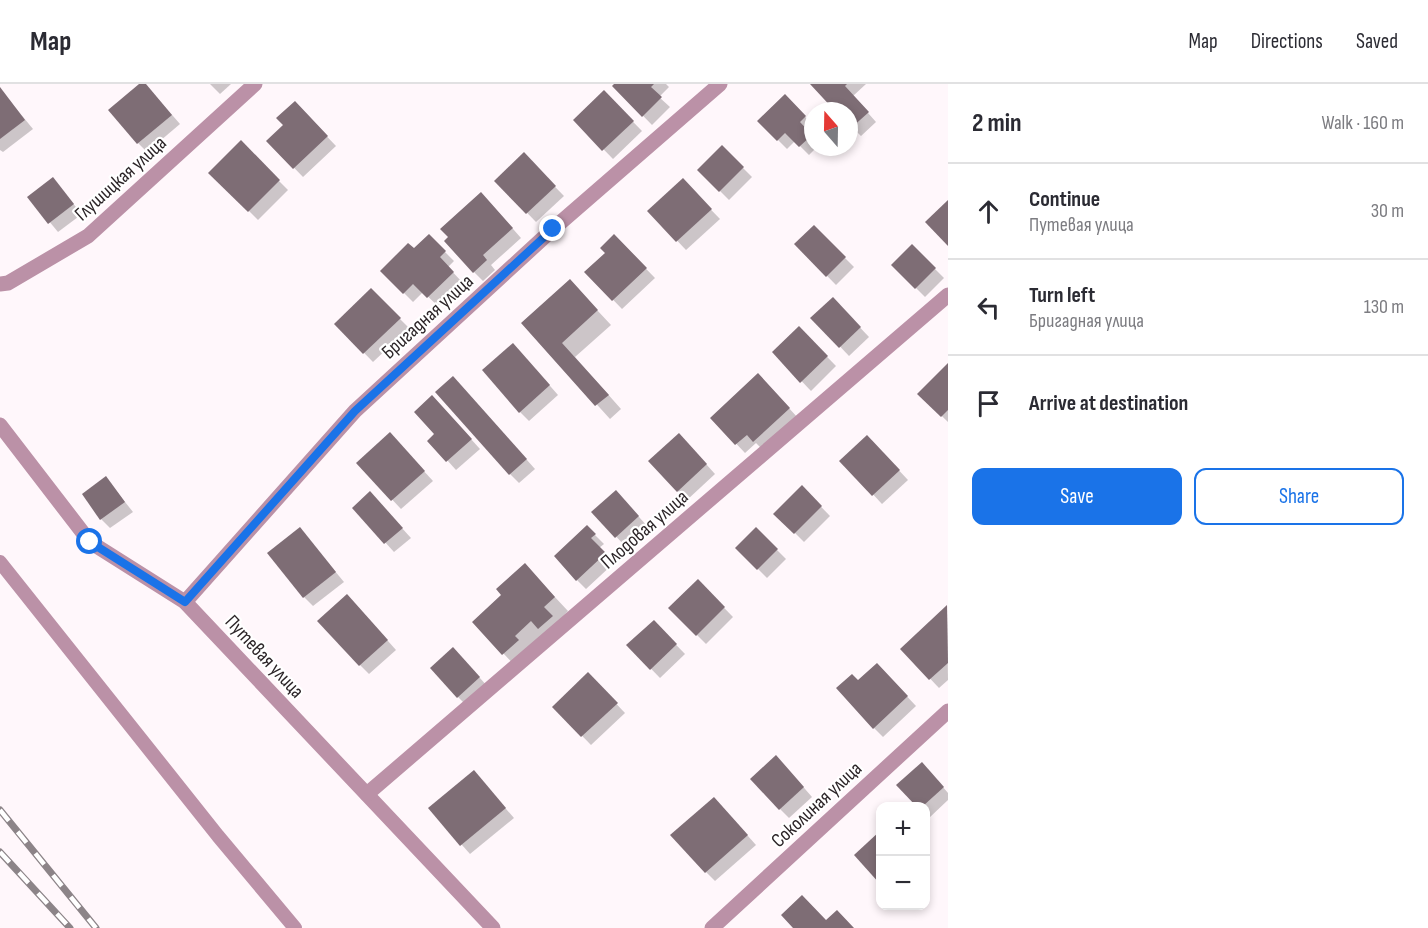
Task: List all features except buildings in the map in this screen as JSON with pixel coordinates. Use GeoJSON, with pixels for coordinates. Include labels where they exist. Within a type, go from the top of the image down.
{"type":"FeatureCollection","features":[{"type":"Feature","properties":{"kind":"street","name":"Глушицкая улица"},"geometry":{"type":"LineString","coordinates":[[0,284],[8,284],[88,236],[255,84]]}},
{"type":"Feature","properties":{"kind":"street","name":"Бригадная улица"},"geometry":{"type":"LineString","coordinates":[[185,602],[355,411],[553,229],[720,84]]}},
{"type":"Feature","properties":{"kind":"street","name":"Плодовая улица"},"geometry":{"type":"LineString","coordinates":[[368,794],[948,295]]}},
{"type":"Feature","properties":{"kind":"street","name":"Путевая улица"},"geometry":{"type":"LineString","coordinates":[[0,425],[90,542],[185,602],[493,928]]}},
{"type":"Feature","properties":{"kind":"street","name":"Соколиная улица"},"geometry":{"type":"LineString","coordinates":[[712,928],[948,711]]}},
{"type":"Feature","properties":{"kind":"lane"},"geometry":{"type":"LineString","coordinates":[[0,562],[218,836],[295,928]]}},
{"type":"Feature","properties":{"kind":"railway"},"geometry":{"type":"LineString","coordinates":[[0,810],[96,928]]}},
{"type":"Feature","properties":{"kind":"railway"},"geometry":{"type":"LineString","coordinates":[[0,852],[70,928]]}},
{"type":"Feature","properties":{"kind":"route"},"geometry":{"type":"LineString","coordinates":[[90,542],[185,602],[355,411],[553,229]]}}]}
